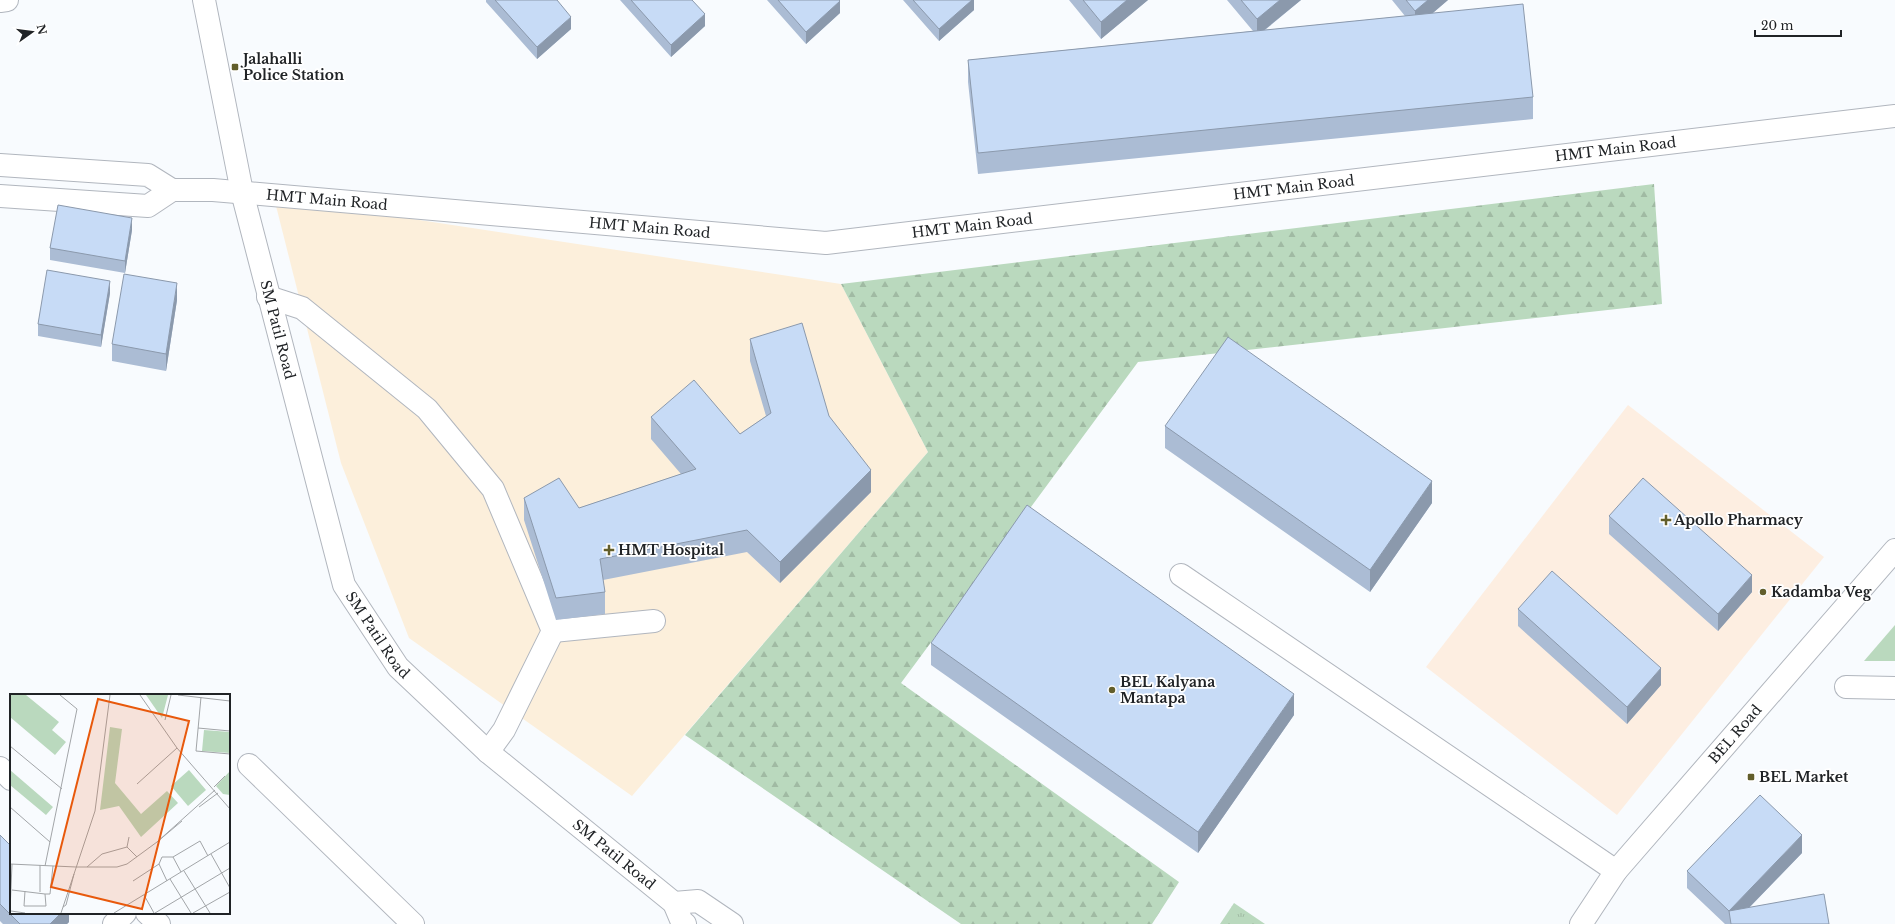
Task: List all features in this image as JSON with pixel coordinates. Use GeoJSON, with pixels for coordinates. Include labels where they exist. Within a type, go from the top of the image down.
{"type":"FeatureCollection","features":[{"type":"Feature","properties":{"kind":"street"},"geometry":{"type":"LineString","coordinates":[[0,1],[7,0]]}},
{"type":"Feature","properties":{"kind":"street"},"geometry":{"type":"LineString","coordinates":[[204,0],[242,192]]}},
{"type":"Feature","properties":{"kind":"street","name":"HMT Main Road"},"geometry":{"type":"LineString","coordinates":[[172,190],[242,192],[826,243],[1895,116]]}},
{"type":"Feature","properties":{"kind":"street"},"geometry":{"type":"LineString","coordinates":[[0,165],[148,175],[172,190],[148,206],[0,196]]}},
{"type":"Feature","properties":{"kind":"street","name":"SM Patil Road"},"geometry":{"type":"LineString","coordinates":[[242,192],[344,585],[398,667],[488,752],[674,903]]}},
{"type":"Feature","properties":{"kind":"street"},"geometry":{"type":"LineString","coordinates":[[268,296],[302,308],[427,409],[493,490],[553,631],[504,730],[488,752]]}},
{"type":"Feature","properties":{"kind":"street","name":"BEL Road"},"geometry":{"type":"LineString","coordinates":[[1581,924],[1616,871],[1895,550]]}},
{"type":"Feature","properties":{"kind":"street"},"geometry":{"type":"LineString","coordinates":[[1181,576],[1616,871]]}},
{"type":"Feature","properties":{"kind":"street"},"geometry":{"type":"LineString","coordinates":[[553,631],[654,621]]}},
{"type":"Feature","properties":{"kind":"street"},"geometry":{"type":"LineString","coordinates":[[1846,688],[1895,688]]}},
{"type":"Feature","properties":{"kind":"street"},"geometry":{"type":"LineString","coordinates":[[249,766],[413,924]]}},
{"type":"Feature","properties":{"kind":"street"},"geometry":{"type":"LineString","coordinates":[[0,768],[10,778]]}},
{"type":"Feature","properties":{"kind":"street"},"geometry":{"type":"LineString","coordinates":[[685,924],[682,922],[674,903],[698,901],[732,924]]}},
{"type":"Feature","properties":{"kind":"street"},"geometry":{"type":"LineString","coordinates":[[114,924],[124,914]]}},
{"type":"Feature","properties":{"kind":"street"},"geometry":{"type":"LineString","coordinates":[[149,914],[159,924]]}},
{"type":"Feature","properties":{"kind":"shaded area","name":"HMT Hospital"},"geometry":{"type":"Polygon","coordinates":[[[274,198],[841,284],[928,452],[632,796],[409,638],[341,463],[274,198]]]}},
{"type":"Feature","properties":{"kind":"shaded area"},"geometry":{"type":"Polygon","coordinates":[[[1628,405],[1824,557],[1617,815],[1426,667],[1628,405]]]}},
{"type":"Feature","properties":{"kind":"green space"},"geometry":{"type":"Polygon","coordinates":[[[1654,184],[1662,304],[1138,362],[901,683],[1179,882],[1152,924],[961,924],[685,735],[928,452],[841,284],[1654,184]]]}},
{"type":"Feature","properties":{"kind":"green space"},"geometry":{"type":"Polygon","coordinates":[[[1895,625],[1895,661],[1864,661],[1895,625]]]}},
{"type":"Feature","properties":{"kind":"green space"},"geometry":{"type":"Polygon","coordinates":[[[1234,903],[1265,924],[1220,924],[1234,903]]]}},
{"type":"Feature","properties":{"kind":"building"},"geometry":{"type":"Polygon","coordinates":[[[495,0],[557,0],[571,17],[537,47],[495,0]]]}},
{"type":"Feature","properties":{"kind":"building"},"geometry":{"type":"Polygon","coordinates":[[[631,0],[692,0],[705,14],[671,45],[631,0]]]}},
{"type":"Feature","properties":{"kind":"building"},"geometry":{"type":"Polygon","coordinates":[[[778,0],[839,0],[840,1],[806,32],[778,0]]]}},
{"type":"Feature","properties":{"kind":"building"},"geometry":{"type":"Polygon","coordinates":[[[913,0],[972,0],[939,29],[913,0]]]}},
{"type":"Feature","properties":{"kind":"building"},"geometry":{"type":"Polygon","coordinates":[[[1083,0],[1127,0],[1101,22],[1083,0]]]}},
{"type":"Feature","properties":{"kind":"building"},"geometry":{"type":"Polygon","coordinates":[[[1241,0],[1280,0],[1257,19],[1241,0]]]}},
{"type":"Feature","properties":{"kind":"building"},"geometry":{"type":"Polygon","coordinates":[[[1406,0],[1428,0],[1415,11],[1406,0]]]}},
{"type":"Feature","properties":{"kind":"building"},"geometry":{"type":"Polygon","coordinates":[[[1523,4],[1533,97],[978,153],[968,60],[1523,4]]]}},
{"type":"Feature","properties":{"kind":"building"},"geometry":{"type":"Polygon","coordinates":[[[58,205],[132,218],[125,261],[50,248],[58,205]]]}},
{"type":"Feature","properties":{"kind":"building"},"geometry":{"type":"Polygon","coordinates":[[[47,270],[110,281],[101,335],[38,324],[47,270]]]}},
{"type":"Feature","properties":{"kind":"building"},"geometry":{"type":"Polygon","coordinates":[[[124,274],[177,283],[166,354],[112,344],[124,274]]]}},
{"type":"Feature","properties":{"kind":"building"},"geometry":{"type":"Polygon","coordinates":[[[802,323],[829,416],[871,470],[780,562],[747,530],[600,559],[605,592],[556,598],[524,498],[559,478],[579,508],[696,469],[651,417],[694,380],[740,434],[771,413],[750,339],[802,323]]]}},
{"type":"Feature","properties":{"kind":"building"},"geometry":{"type":"Polygon","coordinates":[[[1228,337],[1432,481],[1370,570],[1165,426],[1228,337]]]}},
{"type":"Feature","properties":{"kind":"building"},"geometry":{"type":"Polygon","coordinates":[[[1643,478],[1752,575],[1718,614],[1609,516],[1643,478]]]}},
{"type":"Feature","properties":{"kind":"building","name":"BEL Kalyana Mantapa"},"geometry":{"type":"Polygon","coordinates":[[[1027,505],[1294,694],[1198,832],[931,643],[1027,505]]]}},
{"type":"Feature","properties":{"kind":"building"},"geometry":{"type":"Polygon","coordinates":[[[1552,571],[1661,668],[1627,707],[1518,609],[1552,571]]]}},
{"type":"Feature","properties":{"kind":"building"},"geometry":{"type":"Polygon","coordinates":[[[1760,795],[1802,835],[1729,911],[1687,871],[1760,795]]]}},
{"type":"Feature","properties":{"kind":"building"},"geometry":{"type":"Polygon","coordinates":[[[0,835],[10,845],[10,914],[0,904],[0,835]]]}},
{"type":"Feature","properties":{"kind":"building"},"geometry":{"type":"Polygon","coordinates":[[[1824,894],[1829,924],[1731,924],[1729,911],[1824,894]]]}},
{"type":"Feature","properties":{"kind":"building"},"geometry":{"type":"Polygon","coordinates":[[[10,914],[60,914],[50,924],[20,924],[10,914]]]}},
{"type":"Feature","properties":{"kind":"place","name":"Jalahalli Police Station"},"geometry":{"type":"Point","coordinates":[235,67]}},
{"type":"Feature","properties":{"kind":"place","name":"Apollo Pharmacy"},"geometry":{"type":"Point","coordinates":[1666,520]}},
{"type":"Feature","properties":{"kind":"place","name":"HMT Hospital"},"geometry":{"type":"Point","coordinates":[609,550]}},
{"type":"Feature","properties":{"kind":"place","name":"Kadamba Veg"},"geometry":{"type":"Point","coordinates":[1763,592]}},
{"type":"Feature","properties":{"kind":"place","name":"BEL Kalyana Mantapa"},"geometry":{"type":"Point","coordinates":[1112,690]}},
{"type":"Feature","properties":{"kind":"place","name":"BEL Market"},"geometry":{"type":"Point","coordinates":[1751,777]}}]}
